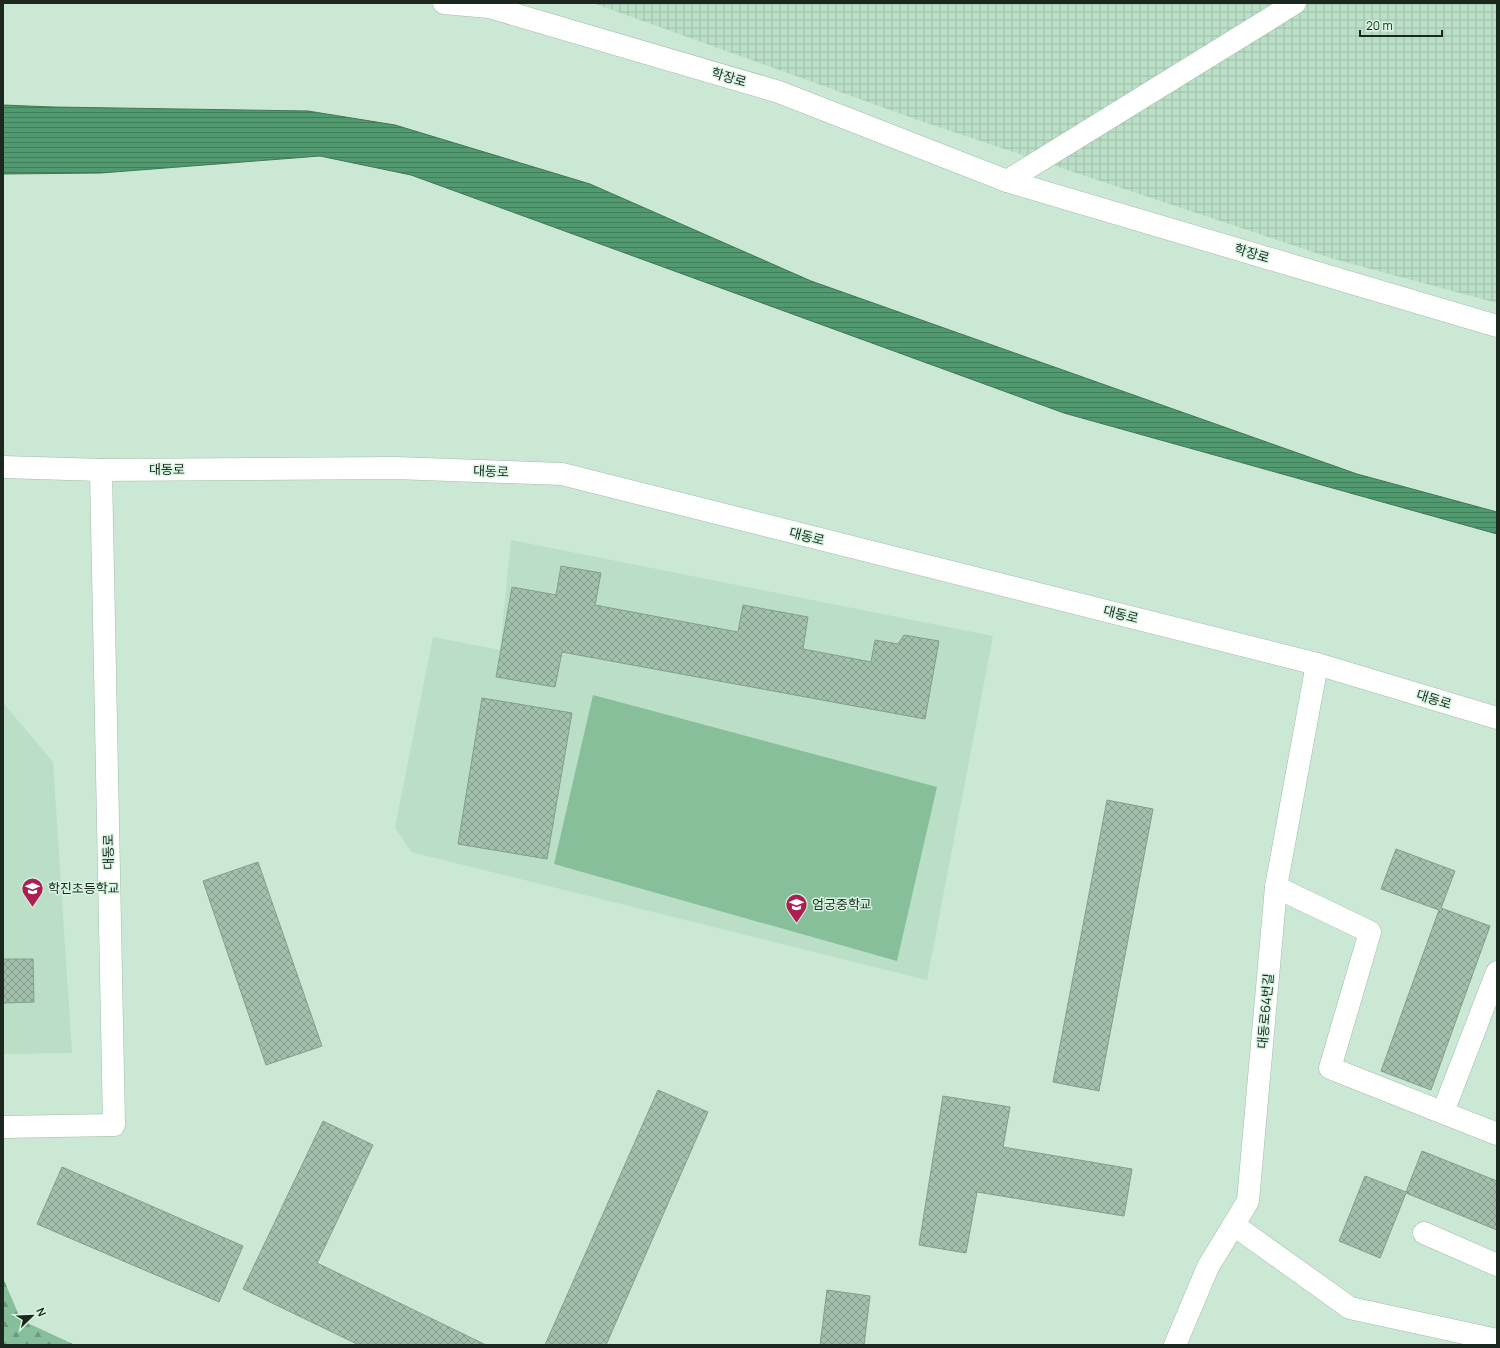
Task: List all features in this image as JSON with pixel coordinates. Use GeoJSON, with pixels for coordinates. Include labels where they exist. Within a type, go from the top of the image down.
{"type":"FeatureCollection","features":[{"type":"Feature","properties":{"kind":"main road","name":"학장로"},"geometry":{"type":"LineString","coordinates":[[444,3],[489,5],[779,92],[1007,181],[1497,326]]}},
{"type":"Feature","properties":{"kind":"main road"},"geometry":{"type":"LineString","coordinates":[[1007,181],[1295,3]]}},
{"type":"Feature","properties":{"kind":"main road","name":"대동로"},"geometry":{"type":"LineString","coordinates":[[3,467],[101,470],[395,468],[562,474],[1317,664],[1497,718]]}},
{"type":"Feature","properties":{"kind":"main road","name":"대동로"},"geometry":{"type":"LineString","coordinates":[[3,1127],[114,1125],[101,470]]}},
{"type":"Feature","properties":{"kind":"main road","name":"대동로64번길"},"geometry":{"type":"LineString","coordinates":[[1175,1345],[1208,1267],[1248,1201],[1276,886],[1317,664]]}},
{"type":"Feature","properties":{"kind":"main road"},"geometry":{"type":"LineString","coordinates":[[1276,886],[1370,932],[1330,1068],[1497,1134]]}},
{"type":"Feature","properties":{"kind":"main road"},"geometry":{"type":"LineString","coordinates":[[1443,1112],[1497,972]]}},
{"type":"Feature","properties":{"kind":"main road"},"geometry":{"type":"LineString","coordinates":[[1234,1225],[1350,1308],[1497,1340]]}},
{"type":"Feature","properties":{"kind":"main road"},"geometry":{"type":"LineString","coordinates":[[1424,1234],[1497,1265]]}},
{"type":"Feature","properties":{"kind":"shaded area"},"geometry":{"type":"Polygon","coordinates":[[[593,3],[1497,3],[1497,303],[1334,259],[918,120],[593,3]]]}},
{"type":"Feature","properties":{"kind":"shaded area"},"geometry":{"type":"Polygon","coordinates":[[[3,105],[308,111],[395,125],[590,184],[811,281],[1357,474],[1497,512],[1497,534],[1064,413],[411,175],[320,156],[101,173],[3,174],[3,105]]]}},
{"type":"Feature","properties":{"kind":"shaded area","name":"엄궁중학교"},"geometry":{"type":"Polygon","coordinates":[[[511,540],[993,636],[927,980],[411,852],[395,827],[433,637],[500,650],[511,540]]]}},
{"type":"Feature","properties":{"kind":"shaded area","name":"학진초등학교"},"geometry":{"type":"Polygon","coordinates":[[[3,703],[53,762],[72,1053],[3,1054],[3,703]]]}},
{"type":"Feature","properties":{"kind":"green space"},"geometry":{"type":"Polygon","coordinates":[[[593,695],[937,787],[897,961],[554,864],[593,695]]]}},
{"type":"Feature","properties":{"kind":"green space"},"geometry":{"type":"Polygon","coordinates":[[[3,1278],[21,1320],[75,1345],[3,1345],[3,1278]]]}},
{"type":"Feature","properties":{"kind":"building"},"geometry":{"type":"Polygon","coordinates":[[[561,566],[601,573],[595,605],[738,632],[743,605],[808,617],[803,649],[871,662],[875,640],[898,644],[904,635],[939,641],[925,719],[562,652],[555,687],[496,677],[512,587],[556,595],[561,566]]]}},
{"type":"Feature","properties":{"kind":"building"},"geometry":{"type":"Polygon","coordinates":[[[482,698],[572,713],[547,859],[458,844],[482,698]]]}},
{"type":"Feature","properties":{"kind":"building"},"geometry":{"type":"Polygon","coordinates":[[[1107,800],[1153,809],[1099,1091],[1053,1082],[1107,800]]]}},
{"type":"Feature","properties":{"kind":"building"},"geometry":{"type":"Polygon","coordinates":[[[1396,849],[1455,871],[1441,908],[1490,926],[1431,1090],[1381,1071],[1439,910],[1381,889],[1396,849]]]}},
{"type":"Feature","properties":{"kind":"building"},"geometry":{"type":"Polygon","coordinates":[[[258,862],[322,1046],[266,1065],[203,881],[258,862]]]}},
{"type":"Feature","properties":{"kind":"building"},"geometry":{"type":"Polygon","coordinates":[[[3,959],[33,959],[34,1002],[3,1003],[3,959]]]}},
{"type":"Feature","properties":{"kind":"building"},"geometry":{"type":"Polygon","coordinates":[[[658,1090],[708,1112],[606,1345],[545,1345],[658,1090]]]}},
{"type":"Feature","properties":{"kind":"building"},"geometry":{"type":"Polygon","coordinates":[[[943,1096],[1010,1107],[1003,1147],[1132,1169],[1124,1216],[977,1192],[966,1253],[919,1245],[943,1096]]]}},
{"type":"Feature","properties":{"kind":"building"},"geometry":{"type":"Polygon","coordinates":[[[323,1121],[373,1145],[317,1263],[486,1345],[359,1345],[243,1289],[323,1121]]]}},
{"type":"Feature","properties":{"kind":"building"},"geometry":{"type":"Polygon","coordinates":[[[1422,1151],[1497,1181],[1497,1230],[1406,1193],[1380,1258],[1339,1241],[1365,1176],[1406,1192],[1422,1151]]]}},
{"type":"Feature","properties":{"kind":"building"},"geometry":{"type":"Polygon","coordinates":[[[62,1167],[243,1246],[219,1302],[37,1224],[62,1167]]]}},
{"type":"Feature","properties":{"kind":"building"},"geometry":{"type":"Polygon","coordinates":[[[827,1290],[870,1296],[864,1345],[820,1345],[827,1290]]]}},
{"type":"Feature","properties":{"kind":"place","name":"학진초등학교"},"geometry":{"type":"Point","coordinates":[33,908]}},
{"type":"Feature","properties":{"kind":"place","name":"엄궁중학교"},"geometry":{"type":"Point","coordinates":[796,924]}}]}
